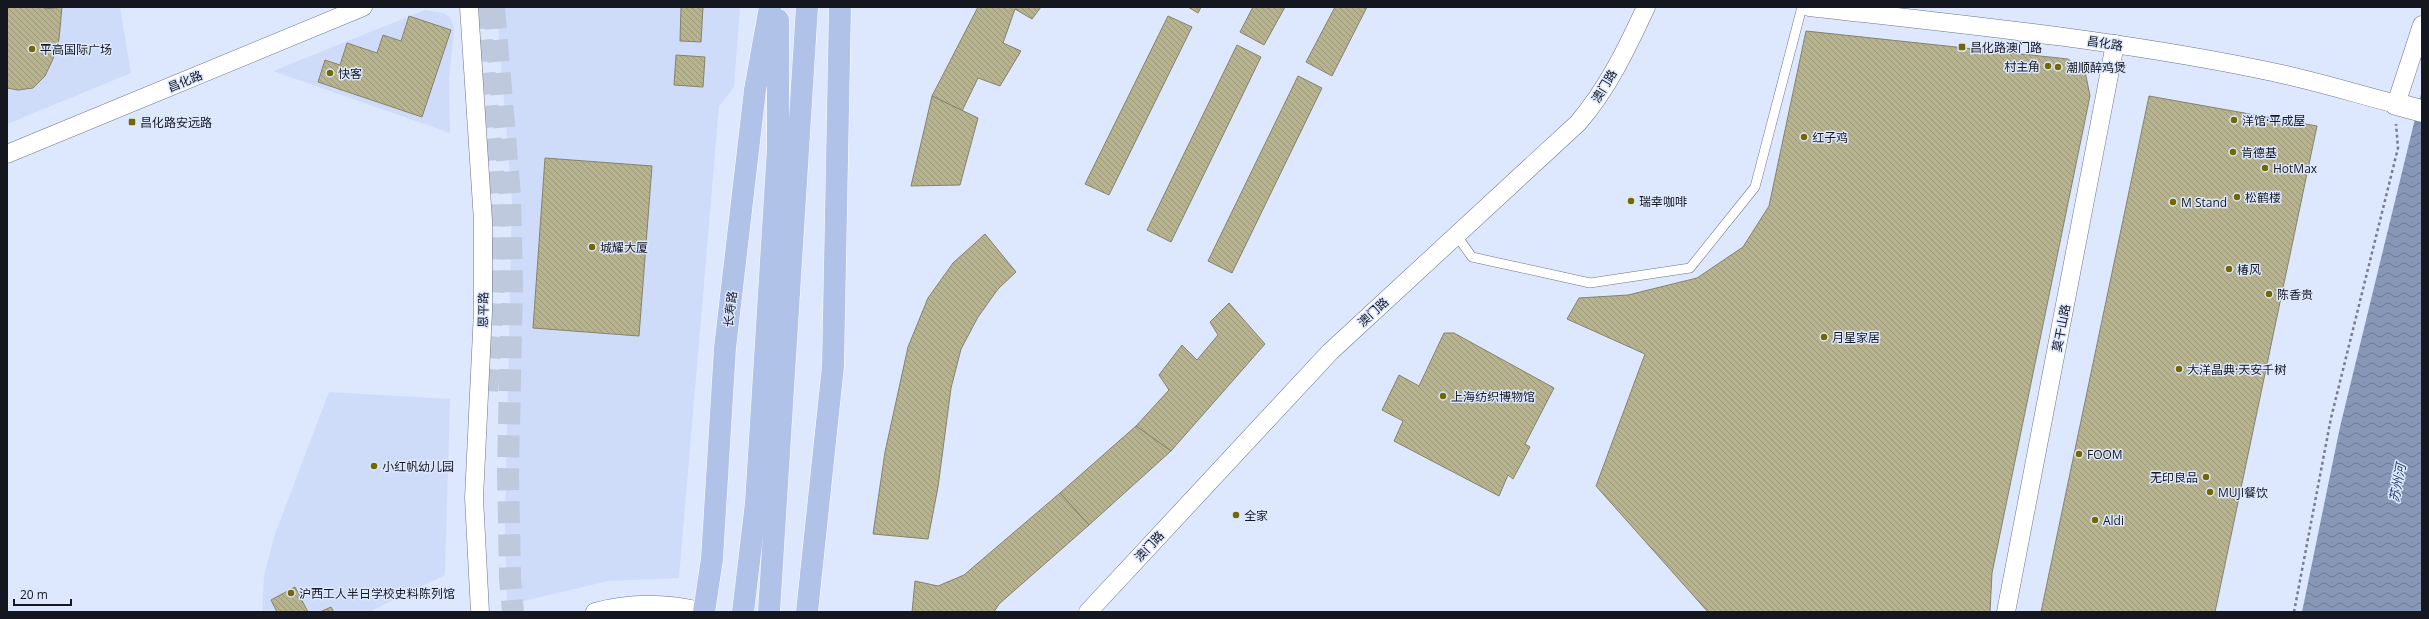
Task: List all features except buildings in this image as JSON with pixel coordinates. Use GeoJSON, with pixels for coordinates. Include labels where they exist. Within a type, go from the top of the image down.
{"type":"FeatureCollection","features":[{"type":"Feature","properties":{"kind":"main road","name":"长寿路"},"geometry":{"type":"LineString","coordinates":[[704,612],[712,559],[726,348],[755,90],[770,7]]}},
{"type":"Feature","properties":{"kind":"main road"},"geometry":{"type":"LineString","coordinates":[[743,612],[756,503],[771,241],[778,148],[778,7]]}},
{"type":"Feature","properties":{"kind":"main road"},"geometry":{"type":"LineString","coordinates":[[769,612],[794,242],[807,7]]}},
{"type":"Feature","properties":{"kind":"main road"},"geometry":{"type":"LineString","coordinates":[[807,612],[833,366],[840,7]]}},
{"type":"Feature","properties":{"kind":"street","name":"昌化路"},"geometry":{"type":"LineString","coordinates":[[7,154],[363,7]]}},
{"type":"Feature","properties":{"kind":"street","name":"恩平路"},"geometry":{"type":"LineString","coordinates":[[469,7],[483,221],[483,311],[474,498],[480,612]]}},
{"type":"Feature","properties":{"kind":"street","name":"澳门路"},"geometry":{"type":"LineString","coordinates":[[1088,612],[1330,352],[1578,123],[1596,103],[1646,7]]}},
{"type":"Feature","properties":{"kind":"street","name":"昌化路"},"geometry":{"type":"LineString","coordinates":[[1809,7],[2115,44],[2260,69],[2410,108]]}},
{"type":"Feature","properties":{"kind":"street"},"geometry":{"type":"LineString","coordinates":[[2410,108],[2422,25]]}},
{"type":"Feature","properties":{"kind":"street","name":"莫干山路"},"geometry":{"type":"LineString","coordinates":[[2006,612],[2115,44]]}},
{"type":"Feature","properties":{"kind":"street"},"geometry":{"type":"LineString","coordinates":[[595,612],[637,605],[659,605],[704,612]]}},
{"type":"Feature","properties":{"kind":"lane"},"geometry":{"type":"LineString","coordinates":[[1457,236],[1472,257],[1590,283],[1690,268],[1755,187],[1802,7]]}},
{"type":"Feature","properties":{"kind":"path"},"geometry":{"type":"LineString","coordinates":[[2294,612],[2332,418],[2398,148],[2410,108]]}},
{"type":"Feature","properties":{"kind":"shaded area","name":"平高国际广场"},"geometry":{"type":"Polygon","coordinates":[[[7,7],[120,7],[131,73],[7,124],[7,7]]]}},
{"type":"Feature","properties":{"kind":"shaded area","name":"城耀大厦"},"geometry":{"type":"Polygon","coordinates":[[[500,7],[740,7],[734,87],[719,106],[679,578],[608,581],[507,605],[505,521],[512,201],[498,27],[500,7]]]}},
{"type":"Feature","properties":{"kind":"shaded area"},"geometry":{"type":"Polygon","coordinates":[[[425,10],[443,13],[450,17],[454,27],[449,80],[450,133],[273,71],[425,10]]]}},
{"type":"Feature","properties":{"kind":"shaded area","name":"小红帆幼儿园"},"geometry":{"type":"Polygon","coordinates":[[[329,392],[450,399],[445,575],[369,612],[262,612],[264,576],[275,534],[329,392]]]}},
{"type":"Feature","properties":{"kind":"water","name":"苏州河"},"geometry":{"type":"Polygon","coordinates":[[[2422,90],[2422,612],[2302,612],[2340,427],[2422,90]]]}},
{"type":"Feature","properties":{"kind":"tunnel"},"geometry":{"type":"LineString","coordinates":[[479,7],[495,196],[494,287],[487,395]]}},
{"type":"Feature","properties":{"kind":"tunnel"},"geometry":{"type":"LineString","coordinates":[[494,7],[510,195],[512,286],[508,471],[510,578],[513,612]]}},
{"type":"Feature","properties":{"kind":"place","name":"昌化路澳门路"},"geometry":{"type":"Point","coordinates":[1962,47]}},
{"type":"Feature","properties":{"kind":"place","name":"平高国际广场"},"geometry":{"type":"Point","coordinates":[32,49]}},
{"type":"Feature","properties":{"kind":"place","name":"村主角"},"geometry":{"type":"Point","coordinates":[2048,66]}},
{"type":"Feature","properties":{"kind":"place","name":"潮顺醉鸡煲"},"geometry":{"type":"Point","coordinates":[2058,67]}},
{"type":"Feature","properties":{"kind":"place","name":"快客"},"geometry":{"type":"Point","coordinates":[330,73]}},
{"type":"Feature","properties":{"kind":"place","name":"洋馆·平成屋"},"geometry":{"type":"Point","coordinates":[2234,120]}},
{"type":"Feature","properties":{"kind":"place","name":"昌化路安远路"},"geometry":{"type":"Point","coordinates":[132,122]}},
{"type":"Feature","properties":{"kind":"place","name":"红子鸡"},"geometry":{"type":"Point","coordinates":[1804,137]}},
{"type":"Feature","properties":{"kind":"place","name":"肯德基"},"geometry":{"type":"Point","coordinates":[2233,152]}},
{"type":"Feature","properties":{"kind":"place","name":"HotMax"},"geometry":{"type":"Point","coordinates":[2265,168]}},
{"type":"Feature","properties":{"kind":"place","name":"松鹤楼"},"geometry":{"type":"Point","coordinates":[2237,197]}},
{"type":"Feature","properties":{"kind":"place","name":"瑞幸咖啡"},"geometry":{"type":"Point","coordinates":[1631,201]}},
{"type":"Feature","properties":{"kind":"place","name":"M Stand"},"geometry":{"type":"Point","coordinates":[2173,202]}},
{"type":"Feature","properties":{"kind":"place","name":"城耀大厦"},"geometry":{"type":"Point","coordinates":[592,247]}},
{"type":"Feature","properties":{"kind":"place","name":"椿风"},"geometry":{"type":"Point","coordinates":[2229,269]}},
{"type":"Feature","properties":{"kind":"place","name":"陈香贵"},"geometry":{"type":"Point","coordinates":[2269,294]}},
{"type":"Feature","properties":{"kind":"place","name":"月星家居"},"geometry":{"type":"Point","coordinates":[1824,337]}},
{"type":"Feature","properties":{"kind":"place","name":"大洋晶典·天安千树"},"geometry":{"type":"Point","coordinates":[2179,369]}},
{"type":"Feature","properties":{"kind":"place","name":"上海纺织博物馆"},"geometry":{"type":"Point","coordinates":[1443,396]}},
{"type":"Feature","properties":{"kind":"place","name":"FOOM"},"geometry":{"type":"Point","coordinates":[2079,454]}},
{"type":"Feature","properties":{"kind":"place","name":"小红帆幼儿园"},"geometry":{"type":"Point","coordinates":[374,466]}},
{"type":"Feature","properties":{"kind":"place","name":"无印良品"},"geometry":{"type":"Point","coordinates":[2206,477]}},
{"type":"Feature","properties":{"kind":"place","name":"MUJI餐饮"},"geometry":{"type":"Point","coordinates":[2210,492]}},
{"type":"Feature","properties":{"kind":"place","name":"全家"},"geometry":{"type":"Point","coordinates":[1236,515]}},
{"type":"Feature","properties":{"kind":"place","name":"Aldi"},"geometry":{"type":"Point","coordinates":[2095,520]}},
{"type":"Feature","properties":{"kind":"place","name":"沪西工人半日学校史料陈列馆"},"geometry":{"type":"Point","coordinates":[291,593]}}]}
